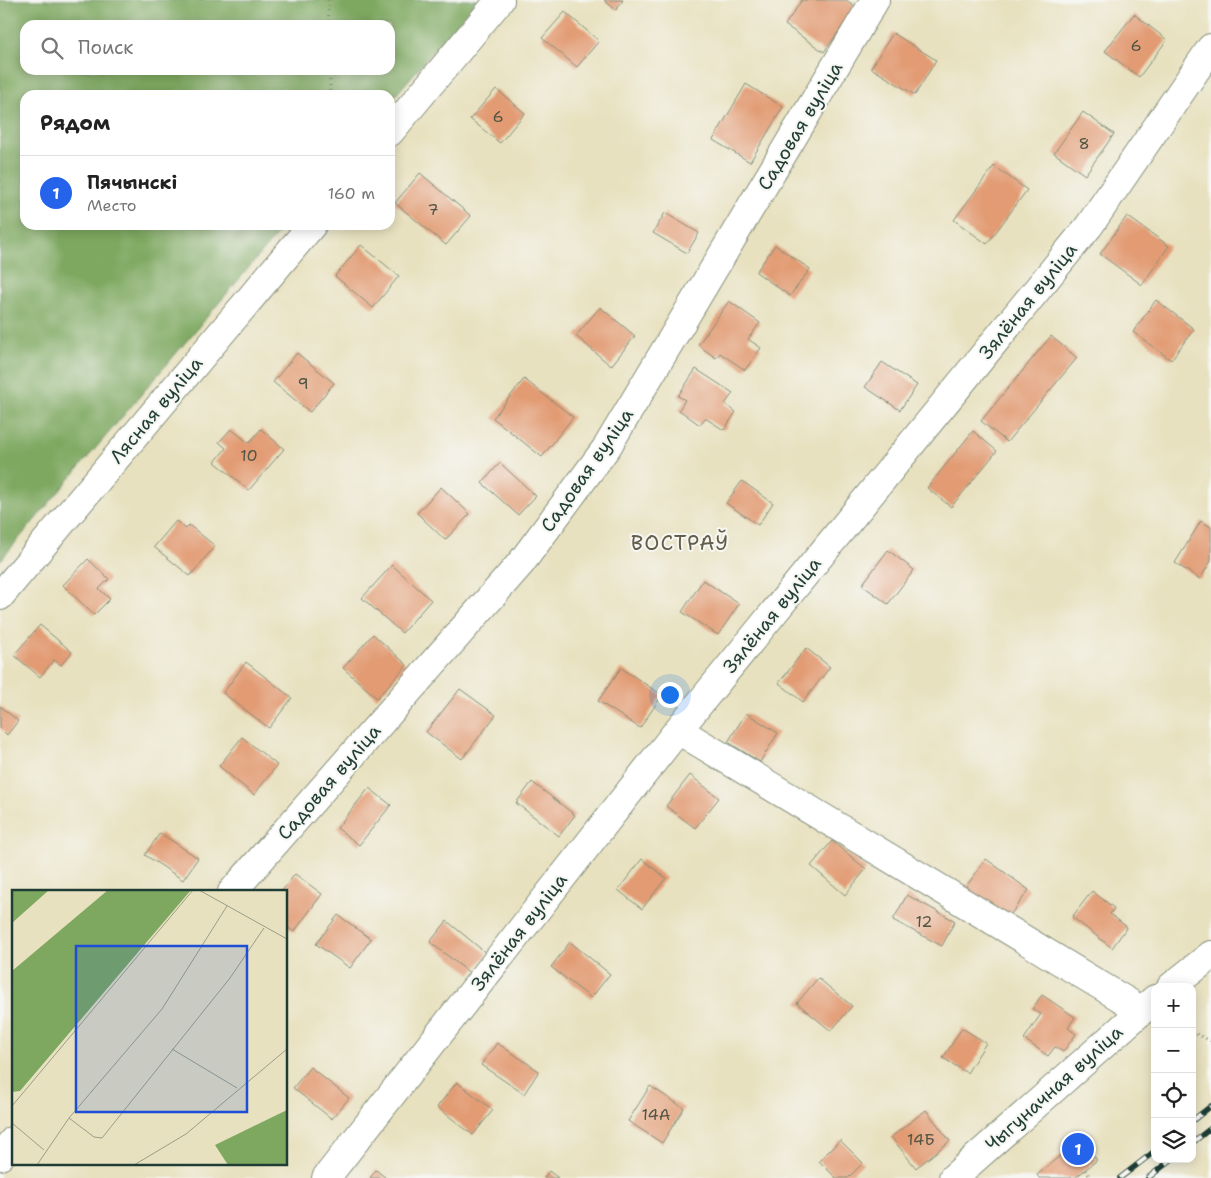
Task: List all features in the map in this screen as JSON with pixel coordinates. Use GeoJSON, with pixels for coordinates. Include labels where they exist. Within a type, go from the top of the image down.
{"type":"FeatureCollection","features":[{"type":"Feature","properties":{"kind":"street"},"geometry":{"type":"LineString","coordinates":[[395,126],[500,0]]}},
{"type":"Feature","properties":{"kind":"street","name":"Садовая вуліца"},"geometry":{"type":"LineString","coordinates":[[234,890],[521,563],[607,447],[875,0]]}},
{"type":"Feature","properties":{"kind":"street","name":"Зялёная вуліца"},"geometry":{"type":"LineString","coordinates":[[326,1178],[678,730],[1089,226],[1211,48]]}},
{"type":"Feature","properties":{"kind":"street","name":"Лясная вуліца"},"geometry":{"type":"LineString","coordinates":[[0,596],[308,230]]}},
{"type":"Feature","properties":{"kind":"street"},"geometry":{"type":"LineString","coordinates":[[678,730],[1148,1004]]}},
{"type":"Feature","properties":{"kind":"street"},"geometry":{"type":"LineString","coordinates":[[1176,983],[1211,955]]}},
{"type":"Feature","properties":{"kind":"street","name":"Чыгуначная вуліца"},"geometry":{"type":"LineString","coordinates":[[953,1178],[1148,1004]]}},
{"type":"Feature","properties":{"kind":"street"},"geometry":{"type":"LineString","coordinates":[[0,1156],[12,1142]]}},
{"type":"Feature","properties":{"kind":"path"},"geometry":{"type":"LineString","coordinates":[[328,0],[329,20]]}},
{"type":"Feature","properties":{"kind":"path"},"geometry":{"type":"LineString","coordinates":[[330,75],[330,90]]}},
{"type":"Feature","properties":{"kind":"path"},"geometry":{"type":"LineString","coordinates":[[1196,1034],[1211,1041]]}},
{"type":"Feature","properties":{"kind":"path"},"geometry":{"type":"LineString","coordinates":[[1085,1170],[1091,1178]]}},
{"type":"Feature","properties":{"kind":"green space"},"geometry":{"type":"Polygon","coordinates":[[[0,0],[477,0],[395,96],[395,90],[20,90],[20,230],[281,230],[0,561],[0,0]]]}},
{"type":"Feature","properties":{"kind":"building"},"geometry":{"type":"Polygon","coordinates":[[[604,0],[623,0],[616,10],[604,0]]]}},
{"type":"Feature","properties":{"kind":"building"},"geometry":{"type":"Polygon","coordinates":[[[802,0],[846,0],[856,7],[824,52],[785,25],[802,0]]]}},
{"type":"Feature","properties":{"kind":"building"},"geometry":{"type":"Polygon","coordinates":[[[565,12],[599,41],[577,67],[542,38],[565,12]]]}},
{"type":"Feature","properties":{"kind":"building"},"geometry":{"type":"Polygon","coordinates":[[[1134,14],[1167,40],[1139,77],[1105,51],[1134,14]]]}},
{"type":"Feature","properties":{"kind":"building"},"geometry":{"type":"Polygon","coordinates":[[[893,33],[936,60],[915,95],[871,68],[893,33]]]}},
{"type":"Feature","properties":{"kind":"building"},"geometry":{"type":"Polygon","coordinates":[[[746,84],[783,107],[750,162],[713,140],[746,84]]]}},
{"type":"Feature","properties":{"kind":"building"},"geometry":{"type":"Polygon","coordinates":[[[496,89],[525,113],[500,143],[470,119],[496,89]]]}},
{"type":"Feature","properties":{"kind":"building"},"geometry":{"type":"Polygon","coordinates":[[[1083,112],[1114,134],[1085,175],[1054,153],[1083,112]]]}},
{"type":"Feature","properties":{"kind":"building"},"geometry":{"type":"Polygon","coordinates":[[[994,166],[1027,190],[987,244],[954,220],[994,166]]]}},
{"type":"Feature","properties":{"kind":"building"},"geometry":{"type":"Polygon","coordinates":[[[420,173],[471,216],[446,245],[395,203],[420,173]]]}},
{"type":"Feature","properties":{"kind":"building"},"geometry":{"type":"Polygon","coordinates":[[[665,213],[699,233],[687,253],[653,233],[665,213]]]}},
{"type":"Feature","properties":{"kind":"building"},"geometry":{"type":"Polygon","coordinates":[[[1127,216],[1169,246],[1142,285],[1100,254],[1127,216]]]}},
{"type":"Feature","properties":{"kind":"building"},"geometry":{"type":"Polygon","coordinates":[[[361,245],[399,276],[373,308],[335,276],[361,245]]]}},
{"type":"Feature","properties":{"kind":"building"},"geometry":{"type":"Polygon","coordinates":[[[775,245],[810,269],[790,296],[756,272],[775,245]]]}},
{"type":"Feature","properties":{"kind":"building"},"geometry":{"type":"Polygon","coordinates":[[[1156,300],[1194,329],[1171,360],[1133,332],[1156,300]]]}},
{"type":"Feature","properties":{"kind":"building"},"geometry":{"type":"Polygon","coordinates":[[[729,301],[760,323],[748,339],[761,348],[745,370],[720,353],[716,358],[698,345],[729,301]]]}},
{"type":"Feature","properties":{"kind":"building"},"geometry":{"type":"Polygon","coordinates":[[[600,307],[635,336],[611,366],[576,336],[600,307]]]}},
{"type":"Feature","properties":{"kind":"building"},"geometry":{"type":"Polygon","coordinates":[[[1051,336],[1077,358],[1007,442],[981,421],[1051,336]]]}},
{"type":"Feature","properties":{"kind":"building"},"geometry":{"type":"Polygon","coordinates":[[[297,353],[334,383],[310,412],[273,382],[297,353]]]}},
{"type":"Feature","properties":{"kind":"building"},"geometry":{"type":"Polygon","coordinates":[[[882,362],[917,385],[900,410],[865,387],[882,362]]]}},
{"type":"Feature","properties":{"kind":"building"},"geometry":{"type":"Polygon","coordinates":[[[696,369],[733,393],[725,404],[736,412],[724,430],[705,418],[700,425],[679,410],[685,400],[678,396],[696,369]]]}},
{"type":"Feature","properties":{"kind":"building"},"geometry":{"type":"Polygon","coordinates":[[[524,379],[573,417],[542,457],[493,418],[524,379]]]}},
{"type":"Feature","properties":{"kind":"building"},"geometry":{"type":"Polygon","coordinates":[[[231,429],[249,443],[261,429],[284,449],[249,490],[215,462],[226,448],[219,442],[231,429]]]}},
{"type":"Feature","properties":{"kind":"building"},"geometry":{"type":"Polygon","coordinates":[[[973,431],[997,451],[951,507],[927,488],[973,431]]]}},
{"type":"Feature","properties":{"kind":"building"},"geometry":{"type":"Polygon","coordinates":[[[500,463],[536,496],[518,515],[482,483],[500,463]]]}},
{"type":"Feature","properties":{"kind":"building"},"geometry":{"type":"Polygon","coordinates":[[[742,481],[773,503],[758,525],[726,503],[742,481]]]}},
{"type":"Feature","properties":{"kind":"building"},"geometry":{"type":"Polygon","coordinates":[[[441,487],[470,514],[445,540],[417,513],[441,487]]]}},
{"type":"Feature","properties":{"kind":"building"},"geometry":{"type":"Polygon","coordinates":[[[176,521],[186,529],[189,525],[215,546],[190,576],[154,547],[176,521]]]}},
{"type":"Feature","properties":{"kind":"building"},"geometry":{"type":"Polygon","coordinates":[[[1201,521],[1211,527],[1211,561],[1200,579],[1175,563],[1201,521]]]}},
{"type":"Feature","properties":{"kind":"building"},"geometry":{"type":"Polygon","coordinates":[[[888,550],[914,570],[888,604],[862,585],[888,550]]]}},
{"type":"Feature","properties":{"kind":"building"},"geometry":{"type":"Polygon","coordinates":[[[88,559],[109,579],[99,589],[110,599],[94,615],[63,585],[88,559]]]}},
{"type":"Feature","properties":{"kind":"building"},"geometry":{"type":"Polygon","coordinates":[[[392,565],[431,600],[402,633],[362,598],[392,565]]]}},
{"type":"Feature","properties":{"kind":"building"},"geometry":{"type":"Polygon","coordinates":[[[703,580],[739,604],[718,635],[682,612],[703,580]]]}},
{"type":"Feature","properties":{"kind":"building"},"geometry":{"type":"Polygon","coordinates":[[[40,625],[72,652],[61,665],[54,660],[40,677],[14,655],[40,625]]]}},
{"type":"Feature","properties":{"kind":"building"},"geometry":{"type":"Polygon","coordinates":[[[373,634],[407,665],[377,698],[343,668],[373,634]]]}},
{"type":"Feature","properties":{"kind":"building"},"geometry":{"type":"Polygon","coordinates":[[[806,648],[830,667],[803,702],[779,683],[806,648]]]}},
{"type":"Feature","properties":{"kind":"building"},"geometry":{"type":"Polygon","coordinates":[[[246,662],[292,698],[269,728],[223,693],[246,662]]]}},
{"type":"Feature","properties":{"kind":"building"},"geometry":{"type":"Polygon","coordinates":[[[621,668],[662,695],[640,728],[598,701],[621,668]]]}},
{"type":"Feature","properties":{"kind":"building"},"geometry":{"type":"Polygon","coordinates":[[[460,689],[496,715],[462,759],[426,732],[460,689]]]}},
{"type":"Feature","properties":{"kind":"building"},"geometry":{"type":"Polygon","coordinates":[[[0,706],[18,721],[7,735],[0,728],[0,706]]]}},
{"type":"Feature","properties":{"kind":"building"},"geometry":{"type":"Polygon","coordinates":[[[746,713],[778,733],[760,762],[728,742],[746,713]]]}},
{"type":"Feature","properties":{"kind":"building"},"geometry":{"type":"Polygon","coordinates":[[[242,737],[277,765],[254,795],[219,766],[242,737]]]}},
{"type":"Feature","properties":{"kind":"building"},"geometry":{"type":"Polygon","coordinates":[[[690,775],[719,798],[695,828],[666,806],[690,775]]]}},
{"type":"Feature","properties":{"kind":"building"},"geometry":{"type":"Polygon","coordinates":[[[532,782],[575,815],[559,836],[516,803],[532,782]]]}},
{"type":"Feature","properties":{"kind":"building"},"geometry":{"type":"Polygon","coordinates":[[[369,788],[391,805],[359,845],[337,828],[369,788]]]}},
{"type":"Feature","properties":{"kind":"building"},"geometry":{"type":"Polygon","coordinates":[[[160,833],[198,858],[183,880],[145,855],[160,833]]]}},
{"type":"Feature","properties":{"kind":"building"},"geometry":{"type":"Polygon","coordinates":[[[832,841],[866,869],[845,895],[811,866],[832,841]]]}},
{"type":"Feature","properties":{"kind":"building"},"geometry":{"type":"Polygon","coordinates":[[[642,859],[666,878],[642,909],[618,890],[642,859]]]}},
{"type":"Feature","properties":{"kind":"building"},"geometry":{"type":"Polygon","coordinates":[[[986,859],[1029,890],[1008,918],[965,888],[986,859]]]}},
{"type":"Feature","properties":{"kind":"building"},"geometry":{"type":"Polygon","coordinates":[[[295,874],[322,894],[294,932],[288,928],[288,890],[283,890],[295,874]]]}},
{"type":"Feature","properties":{"kind":"building"},"geometry":{"type":"Polygon","coordinates":[[[1092,891],[1114,908],[1110,914],[1127,927],[1112,948],[1072,917],[1092,891]]]}},
{"type":"Feature","properties":{"kind":"building"},"geometry":{"type":"Polygon","coordinates":[[[907,895],[955,921],[942,946],[893,920],[907,895]]]}},
{"type":"Feature","properties":{"kind":"building"},"geometry":{"type":"Polygon","coordinates":[[[338,915],[371,939],[350,968],[316,944],[338,915]]]}},
{"type":"Feature","properties":{"kind":"building"},"geometry":{"type":"Polygon","coordinates":[[[447,921],[487,954],[471,974],[430,942],[447,921]]]}},
{"type":"Feature","properties":{"kind":"building"},"geometry":{"type":"Polygon","coordinates":[[[570,942],[610,974],[591,998],[551,967],[570,942]]]}},
{"type":"Feature","properties":{"kind":"building"},"geometry":{"type":"Polygon","coordinates":[[[818,978],[852,1006],[831,1031],[797,1003],[818,978]]]}},
{"type":"Feature","properties":{"kind":"building"},"geometry":{"type":"Polygon","coordinates":[[[1042,995],[1075,1017],[1068,1028],[1076,1034],[1063,1052],[1055,1047],[1048,1056],[1024,1039],[1041,1014],[1032,1009],[1042,995]]]}},
{"type":"Feature","properties":{"kind":"building"},"geometry":{"type":"Polygon","coordinates":[[[962,1028],[986,1043],[967,1073],[943,1058],[962,1028]]]}},
{"type":"Feature","properties":{"kind":"building"},"geometry":{"type":"Polygon","coordinates":[[[497,1043],[539,1071],[524,1094],[481,1065],[497,1043]]]}},
{"type":"Feature","properties":{"kind":"building"},"geometry":{"type":"Polygon","coordinates":[[[310,1067],[349,1098],[332,1119],[293,1088],[310,1067]]]}},
{"type":"Feature","properties":{"kind":"building"},"geometry":{"type":"Polygon","coordinates":[[[457,1082],[493,1110],[473,1135],[437,1107],[457,1082]]]}},
{"type":"Feature","properties":{"kind":"building"},"geometry":{"type":"Polygon","coordinates":[[[650,1086],[684,1108],[662,1143],[628,1121],[650,1086]]]}},
{"type":"Feature","properties":{"kind":"building"},"geometry":{"type":"Polygon","coordinates":[[[926,1110],[950,1141],[916,1168],[891,1137],[926,1110]]]}},
{"type":"Feature","properties":{"kind":"building"},"geometry":{"type":"Polygon","coordinates":[[[1080,1139],[1097,1160],[1075,1178],[1039,1178],[1037,1175],[1080,1139]]]}},
{"type":"Feature","properties":{"kind":"building"},"geometry":{"type":"Polygon","coordinates":[[[840,1140],[863,1163],[848,1178],[836,1178],[819,1161],[840,1140]]]}},
{"type":"Feature","properties":{"kind":"building"},"geometry":{"type":"Polygon","coordinates":[[[376,1170],[386,1178],[370,1178],[376,1170]]]}},
{"type":"Feature","properties":{"kind":"building"},"geometry":{"type":"Polygon","coordinates":[[[549,1171],[558,1178],[544,1178],[549,1171]]]}},
{"type":"Feature","properties":{"kind":"railway"},"geometry":{"type":"LineString","coordinates":[[1196,1118],[1211,1106]]}},
{"type":"Feature","properties":{"kind":"railway"},"geometry":{"type":"LineString","coordinates":[[1196,1140],[1211,1128]]}},
{"type":"Feature","properties":{"kind":"railway"},"geometry":{"type":"LineString","coordinates":[[1120,1178],[1151,1154]]}},
{"type":"Feature","properties":{"kind":"railway"},"geometry":{"type":"LineString","coordinates":[[1148,1178],[1167,1163]]}},
{"type":"Feature","properties":{"kind":"place","name":"Пячынскі"},"geometry":{"type":"Point","coordinates":[1078,1149]}},
{"type":"Feature","properties":{"kind":"district","name":"ВОСТРАЎ"},"geometry":{"type":"Point","coordinates":[680,543]}}]}
